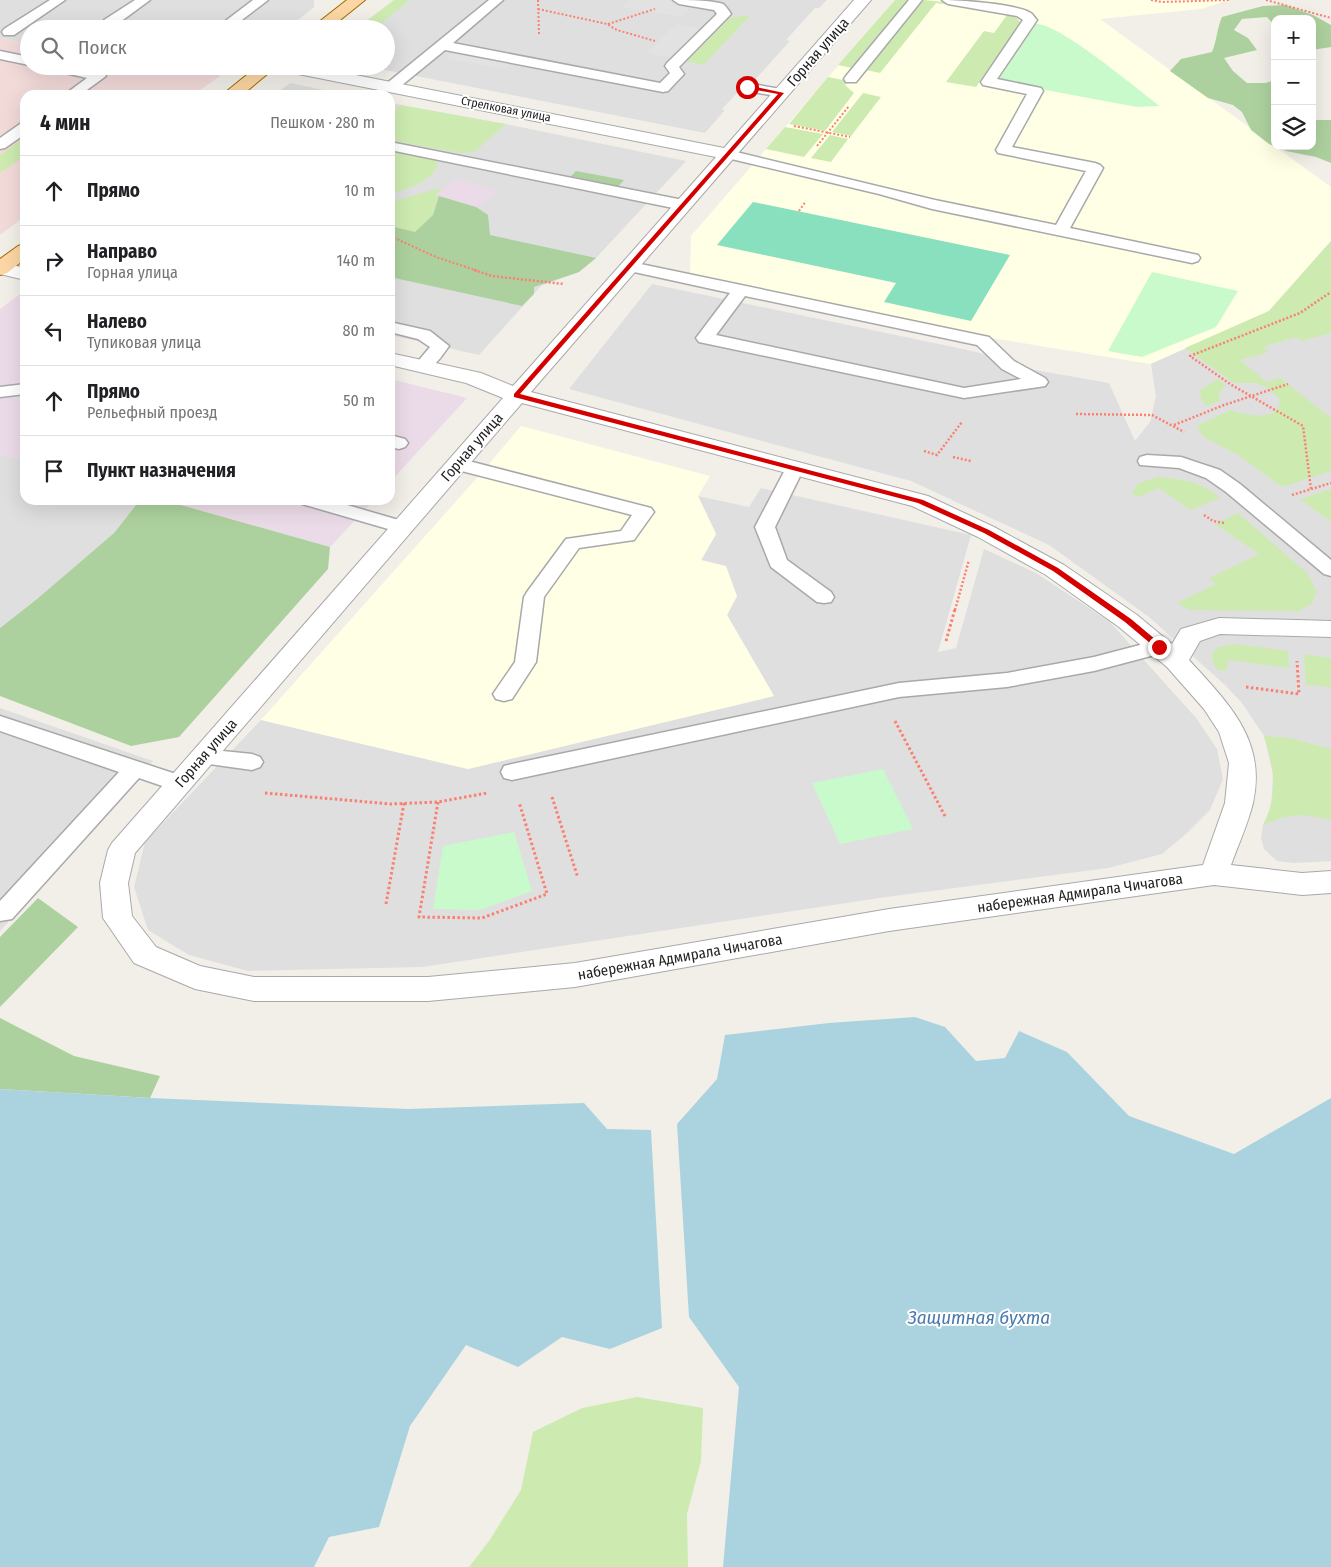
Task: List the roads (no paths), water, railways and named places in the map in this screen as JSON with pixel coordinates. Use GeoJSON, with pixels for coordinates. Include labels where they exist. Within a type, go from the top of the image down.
{"type":"FeatureCollection","features":[{"type":"Feature","properties":{"kind":"main road"},"geometry":{"type":"LineString","coordinates":[[330,20],[357,0]]}},
{"type":"Feature","properties":{"kind":"main road"},"geometry":{"type":"LineString","coordinates":[[238,90],[257,75]]}},
{"type":"Feature","properties":{"kind":"main road"},"geometry":{"type":"LineString","coordinates":[[0,268],[20,254]]}},
{"type":"Feature","properties":{"kind":"street","name":"Горная улица"},"geometry":{"type":"LineString","coordinates":[[122,850],[516,395],[631,267],[864,0]]}},
{"type":"Feature","properties":{"kind":"street","name":"Стрелковая улица"},"geometry":{"type":"LineString","coordinates":[[329,75],[728,154]]}},
{"type":"Feature","properties":{"kind":"street"},"geometry":{"type":"LineString","coordinates":[[0,268],[20,273]]}},
{"type":"Feature","properties":{"kind":"street"},"geometry":{"type":"LineString","coordinates":[[395,360],[472,378],[516,395],[920,501],[986,532],[1055,570],[1128,621],[1168,654],[1213,703],[1232,730],[1243,763],[1239,803],[1214,874]]}},
{"type":"Feature","properties":{"kind":"street"},"geometry":{"type":"LineString","coordinates":[[1168,654],[1190,635],[1219,626],[1331,630]]}},
{"type":"Feature","properties":{"kind":"street","name":"набережная Адмирала Чичагова"},"geometry":{"type":"LineString","coordinates":[[122,850],[114,883],[118,918],[145,955],[195,977],[254,989],[428,989],[576,975],[889,920],[1214,874],[1302,884],[1331,882]]}},
{"type":"Feature","properties":{"kind":"lane"},"geometry":{"type":"LineString","coordinates":[[24,20],[59,0]]}},
{"type":"Feature","properties":{"kind":"lane"},"geometry":{"type":"LineString","coordinates":[[113,20],[144,0]]}},
{"type":"Feature","properties":{"kind":"lane"},"geometry":{"type":"LineString","coordinates":[[234,20],[262,0]]}},
{"type":"Feature","properties":{"kind":"lane"},"geometry":{"type":"LineString","coordinates":[[391,87],[497,0]]}},
{"type":"Feature","properties":{"kind":"lane"},"geometry":{"type":"LineString","coordinates":[[680,0],[718,7],[724,14],[672,66],[677,74],[691,76]]}},
{"type":"Feature","properties":{"kind":"lane"},"geometry":{"type":"LineString","coordinates":[[851,79],[916,0]]}},
{"type":"Feature","properties":{"kind":"lane"},"geometry":{"type":"LineString","coordinates":[[948,0],[1020,13],[1027,16],[1030,20],[988,82],[1036,91],[1003,150],[1095,168],[1061,230]]}},
{"type":"Feature","properties":{"kind":"lane"},"geometry":{"type":"LineString","coordinates":[[4,31],[20,22]]}},
{"type":"Feature","properties":{"kind":"lane"},"geometry":{"type":"LineString","coordinates":[[4,31],[20,34]]}},
{"type":"Feature","properties":{"kind":"lane"},"geometry":{"type":"LineString","coordinates":[[441,45],[662,88],[677,74]]}},
{"type":"Feature","properties":{"kind":"lane"},"geometry":{"type":"LineString","coordinates":[[0,55],[20,59]]}},
{"type":"Feature","properties":{"kind":"lane"},"geometry":{"type":"LineString","coordinates":[[79,90],[99,76],[94,75]]}},
{"type":"Feature","properties":{"kind":"lane"},"geometry":{"type":"LineString","coordinates":[[747,87],[781,93]]}},
{"type":"Feature","properties":{"kind":"lane"},"geometry":{"type":"LineString","coordinates":[[0,144],[20,130]]}},
{"type":"Feature","properties":{"kind":"lane"},"geometry":{"type":"LineString","coordinates":[[395,147],[683,206]]}},
{"type":"Feature","properties":{"kind":"lane"},"geometry":{"type":"LineString","coordinates":[[728,154],[896,192],[932,204],[1192,258]]}},
{"type":"Feature","properties":{"kind":"lane"},"geometry":{"type":"LineString","coordinates":[[631,267],[741,290],[983,341],[1008,365],[1039,382],[964,393],[705,338],[741,290]]}},
{"type":"Feature","properties":{"kind":"lane"},"geometry":{"type":"LineString","coordinates":[[395,328],[424,335],[440,346],[423,366]]}},
{"type":"Feature","properties":{"kind":"lane"},"geometry":{"type":"LineString","coordinates":[[0,392],[20,389]]}},
{"type":"Feature","properties":{"kind":"lane"},"geometry":{"type":"LineString","coordinates":[[1147,461],[1181,463],[1213,474],[1233,488],[1331,570]]}},
{"type":"Feature","properties":{"kind":"lane"},"geometry":{"type":"LineString","coordinates":[[457,464],[644,512],[627,536],[574,543],[534,597],[525,662],[504,694]]}},
{"type":"Feature","properties":{"kind":"lane"},"geometry":{"type":"LineString","coordinates":[[795,468],[765,527],[778,563],[824,597]]}},
{"type":"Feature","properties":{"kind":"lane"},"geometry":{"type":"LineString","coordinates":[[326,505],[402,527]]}},
{"type":"Feature","properties":{"kind":"lane"},"geometry":{"type":"LineString","coordinates":[[512,772],[900,690],[1007,680],[1094,664],[1168,654]]}},
{"type":"Feature","properties":{"kind":"lane"},"geometry":{"type":"LineString","coordinates":[[0,723],[180,784]]}},
{"type":"Feature","properties":{"kind":"lane"},"geometry":{"type":"LineString","coordinates":[[203,757],[252,762]]}},
{"type":"Feature","properties":{"kind":"lane"},"geometry":{"type":"LineString","coordinates":[[0,912],[3,913],[135,769]]}},
{"type":"Feature","properties":{"kind":"water","name":"Защитная бухта"},"geometry":{"type":"Polygon","coordinates":[[[915,1017],[945,1027],[976,1061],[1005,1058],[1019,1031],[1067,1052],[1129,1116],[1234,1154],[1331,1098],[1331,1567],[723,1567],[739,1387],[689,1317],[677,1124],[717,1079],[725,1035],[829,1023],[915,1017]]]}},
{"type":"Feature","properties":{"kind":"water"},"geometry":{"type":"Polygon","coordinates":[[[0,1089],[150,1098],[408,1109],[584,1103],[607,1129],[651,1130],[662,1328],[610,1349],[562,1337],[518,1367],[466,1345],[410,1426],[379,1527],[329,1537],[314,1567],[0,1567],[0,1089]]]}}]}
